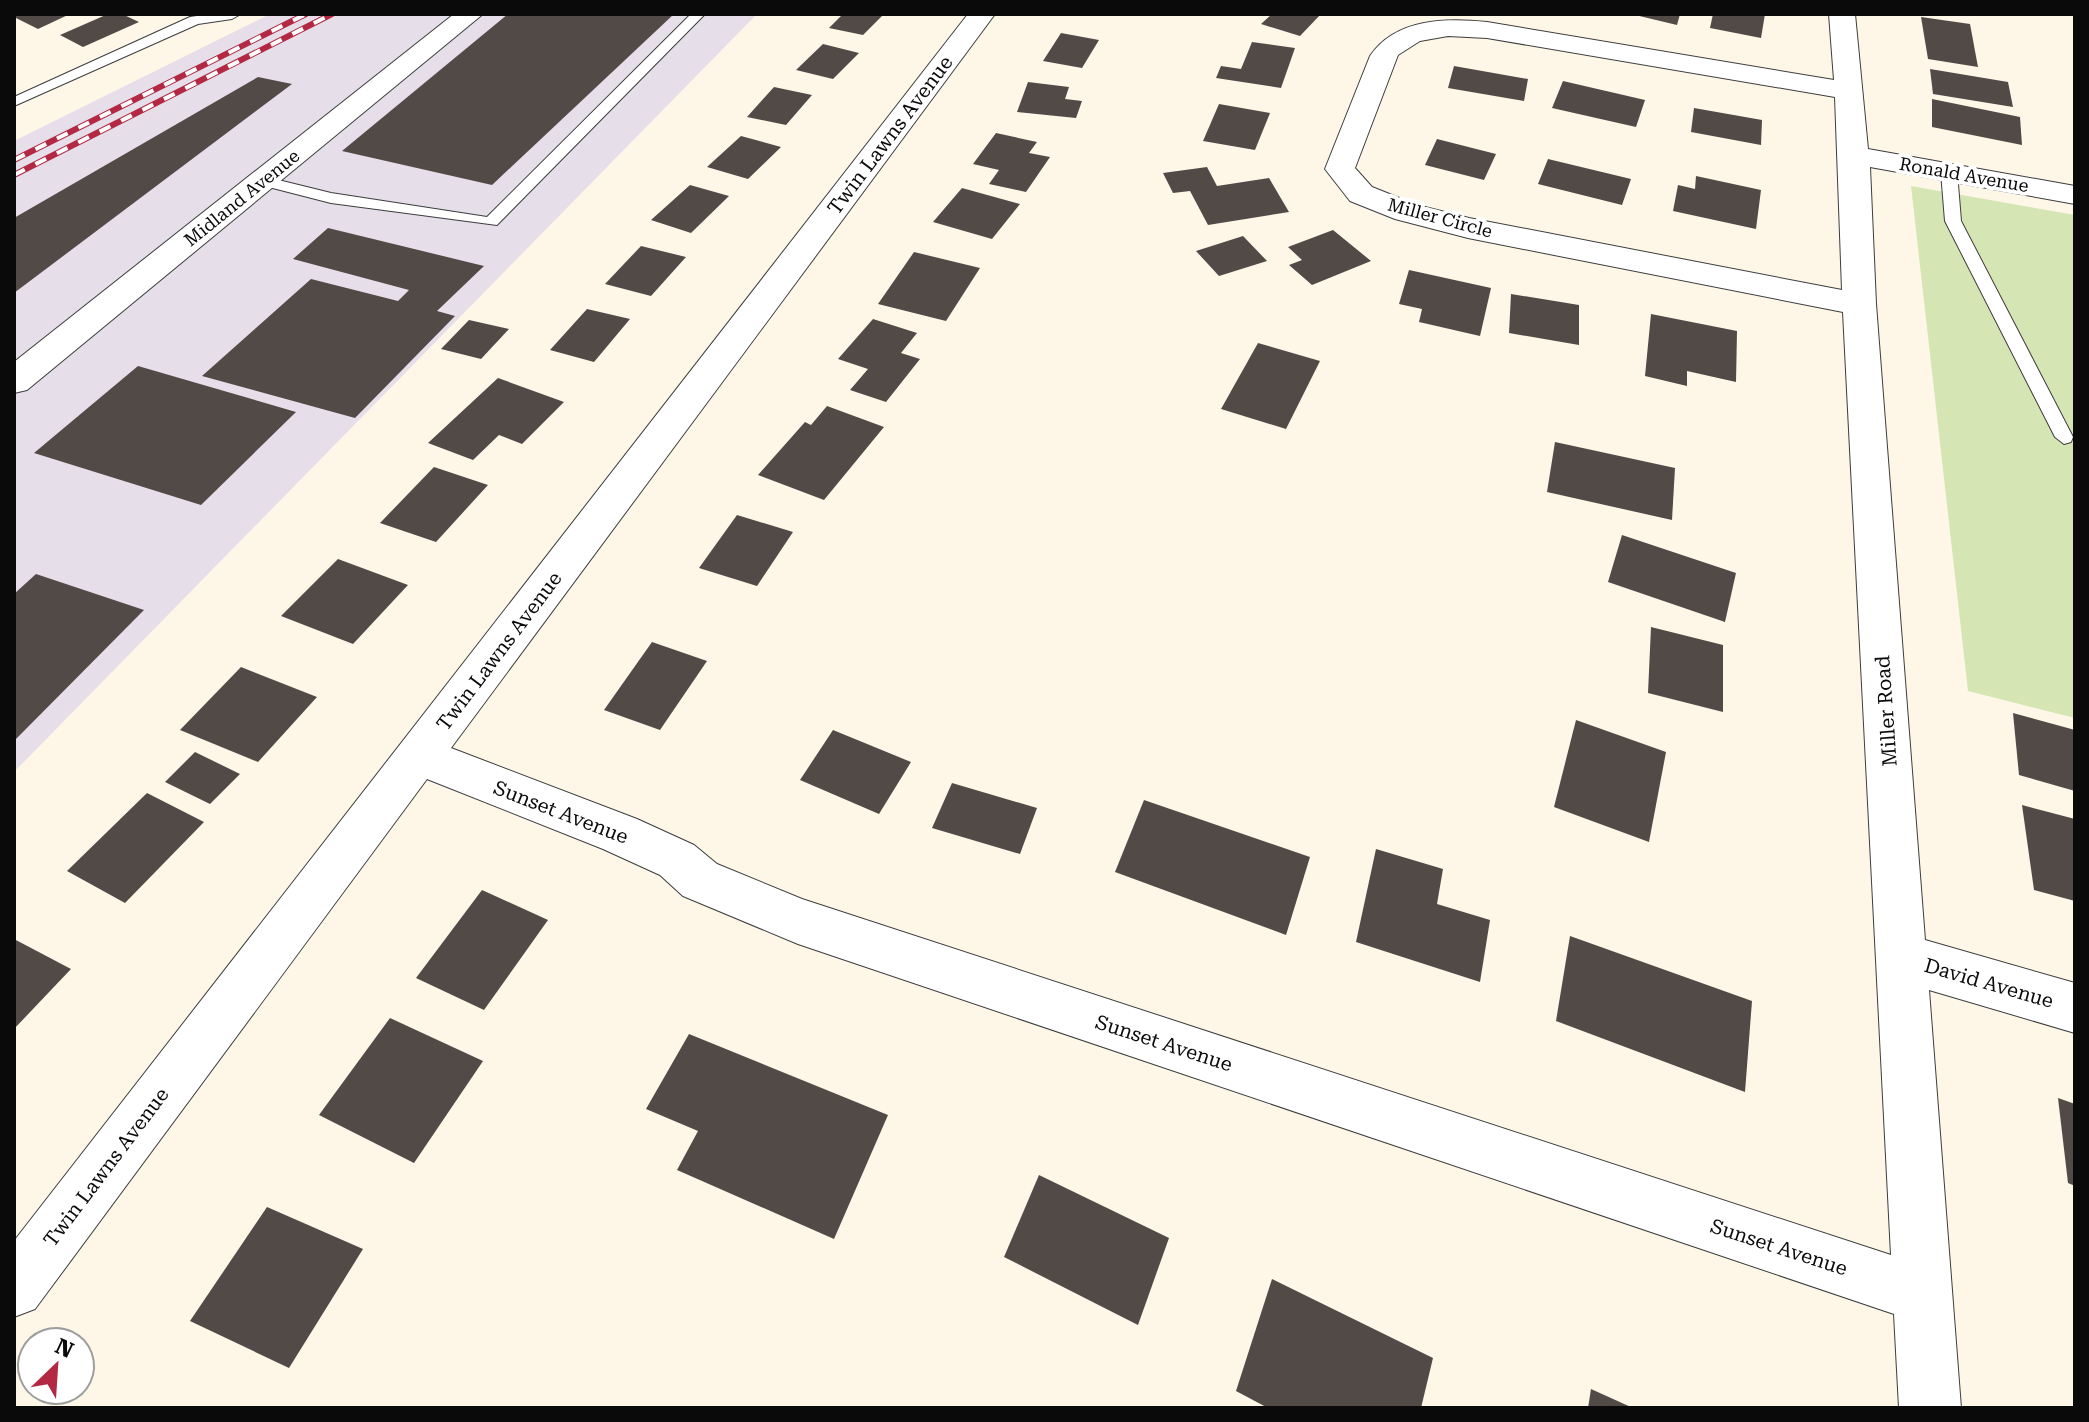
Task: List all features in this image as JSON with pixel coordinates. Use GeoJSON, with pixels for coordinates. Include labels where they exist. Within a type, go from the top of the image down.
{"type":"FeatureCollection","features":[{"type":"Feature","properties":{"kind":"street","name":"Midland Avenue"},"geometry":{"type":"LineString","coordinates":[[14,381],[470,14]]}},
{"type":"Feature","properties":{"kind":"street","name":"Twin Lawns Avenue"},"geometry":{"type":"LineString","coordinates":[[14,1288],[982,14]]}},
{"type":"Feature","properties":{"kind":"street","name":"Miller Road"},"geometry":{"type":"LineString","coordinates":[[1842,14],[1854,155],[1859,304],[1930,1408]]}},
{"type":"Feature","properties":{"kind":"street","name":"Miller Circle"},"geometry":{"type":"LineString","coordinates":[[1847,91],[1487,30],[1440,27],[1410,34],[1385,51],[1340,169],[1361,194],[1406,212],[1468,228],[1859,304]]}},
{"type":"Feature","properties":{"kind":"street","name":"Ronald Avenue"},"geometry":{"type":"LineString","coordinates":[[1854,155],[2075,195]]}},
{"type":"Feature","properties":{"kind":"street","name":"Sunset Avenue"},"geometry":{"type":"LineString","coordinates":[[419,756],[620,834],[677,860],[700,880],[798,921],[1924,1295]]}},
{"type":"Feature","properties":{"kind":"street","name":"David Avenue"},"geometry":{"type":"LineString","coordinates":[[1903,958],[2075,1008]]}},
{"type":"Feature","properties":{"kind":"lane"},"geometry":{"type":"LineString","coordinates":[[262,181],[331,198],[491,222],[698,14]]}},
{"type":"Feature","properties":{"kind":"lane"},"geometry":{"type":"LineString","coordinates":[[14,102],[195,20],[232,15]]}},
{"type":"Feature","properties":{"kind":"lane"},"geometry":{"type":"LineString","coordinates":[[1949,172],[1953,221],[2064,437]]}},
{"type":"Feature","properties":{"kind":"shaded area"},"geometry":{"type":"Polygon","coordinates":[[[270,14],[757,14],[14,772],[14,141],[270,14]]]}},
{"type":"Feature","properties":{"kind":"green space"},"geometry":{"type":"Polygon","coordinates":[[[1911,186],[2075,215],[2075,718],[1968,691],[1911,186]]]}},
{"type":"Feature","properties":{"kind":"building"},"geometry":{"type":"Polygon","coordinates":[[[14,14],[70,14],[38,29],[14,17],[14,14]]]}},
{"type":"Feature","properties":{"kind":"building"},"geometry":{"type":"Polygon","coordinates":[[[108,14],[122,14],[139,22],[83,47],[60,35],[108,14]]]}},
{"type":"Feature","properties":{"kind":"building"},"geometry":{"type":"Polygon","coordinates":[[[508,14],[674,14],[492,185],[342,151],[508,14]]]}},
{"type":"Feature","properties":{"kind":"building"},"geometry":{"type":"Polygon","coordinates":[[[843,14],[884,14],[863,35],[829,28],[843,14]]]}},
{"type":"Feature","properties":{"kind":"building"},"geometry":{"type":"Polygon","coordinates":[[[1272,14],[1321,14],[1300,36],[1261,24],[1272,14]]]}},
{"type":"Feature","properties":{"kind":"building"},"geometry":{"type":"Polygon","coordinates":[[[1631,14],[1680,14],[1677,25],[1631,14]]]}},
{"type":"Feature","properties":{"kind":"building"},"geometry":{"type":"Polygon","coordinates":[[[1713,14],[1765,14],[1761,38],[1710,28],[1713,14]]]}},
{"type":"Feature","properties":{"kind":"building"},"geometry":{"type":"Polygon","coordinates":[[[1921,17],[1970,24],[1978,67],[1928,59],[1921,17]]]}},
{"type":"Feature","properties":{"kind":"building"},"geometry":{"type":"Polygon","coordinates":[[[1061,33],[1099,40],[1082,68],[1043,61],[1061,33]]]}},
{"type":"Feature","properties":{"kind":"building"},"geometry":{"type":"Polygon","coordinates":[[[1252,42],[1295,48],[1281,88],[1216,78],[1221,66],[1241,69],[1252,42]]]}},
{"type":"Feature","properties":{"kind":"building"},"geometry":{"type":"Polygon","coordinates":[[[823,44],[859,53],[833,79],[796,70],[823,44]]]}},
{"type":"Feature","properties":{"kind":"building"},"geometry":{"type":"Polygon","coordinates":[[[1454,66],[1528,79],[1524,101],[1448,88],[1454,66]]]}},
{"type":"Feature","properties":{"kind":"building"},"geometry":{"type":"Polygon","coordinates":[[[1930,69],[2008,82],[2013,107],[1933,94],[1930,69]]]}},
{"type":"Feature","properties":{"kind":"building"},"geometry":{"type":"Polygon","coordinates":[[[258,77],[292,84],[14,293],[14,218],[258,77]]]}},
{"type":"Feature","properties":{"kind":"building"},"geometry":{"type":"Polygon","coordinates":[[[1563,81],[1645,100],[1636,127],[1552,108],[1563,81]]]}},
{"type":"Feature","properties":{"kind":"building"},"geometry":{"type":"Polygon","coordinates":[[[1028,82],[1069,87],[1065,99],[1082,101],[1076,118],[1017,112],[1028,82]]]}},
{"type":"Feature","properties":{"kind":"building"},"geometry":{"type":"Polygon","coordinates":[[[774,87],[812,95],[786,125],[747,117],[774,87]]]}},
{"type":"Feature","properties":{"kind":"building"},"geometry":{"type":"Polygon","coordinates":[[[1932,99],[2020,117],[2022,145],[1932,127],[1932,99]]]}},
{"type":"Feature","properties":{"kind":"building"},"geometry":{"type":"Polygon","coordinates":[[[1219,104],[1270,113],[1255,150],[1203,141],[1219,104]]]}},
{"type":"Feature","properties":{"kind":"building"},"geometry":{"type":"Polygon","coordinates":[[[1694,108],[1762,120],[1761,145],[1691,132],[1694,108]]]}},
{"type":"Feature","properties":{"kind":"building"},"geometry":{"type":"Polygon","coordinates":[[[996,133],[1037,142],[1029,153],[1050,157],[1026,192],[989,184],[999,170],[973,164],[996,133]]]}},
{"type":"Feature","properties":{"kind":"building"},"geometry":{"type":"Polygon","coordinates":[[[741,136],[781,147],[748,179],[707,167],[741,136]]]}},
{"type":"Feature","properties":{"kind":"building"},"geometry":{"type":"Polygon","coordinates":[[[1437,139],[1496,154],[1484,180],[1425,165],[1437,139]]]}},
{"type":"Feature","properties":{"kind":"building"},"geometry":{"type":"Polygon","coordinates":[[[1548,159],[1631,179],[1622,205],[1538,184],[1548,159]]]}},
{"type":"Feature","properties":{"kind":"building"},"geometry":{"type":"Polygon","coordinates":[[[1207,167],[1217,186],[1269,178],[1289,212],[1208,225],[1190,191],[1173,193],[1163,173],[1207,167]]]}},
{"type":"Feature","properties":{"kind":"building"},"geometry":{"type":"Polygon","coordinates":[[[1696,176],[1761,190],[1756,229],[1673,211],[1678,185],[1695,189],[1696,176]]]}},
{"type":"Feature","properties":{"kind":"building"},"geometry":{"type":"Polygon","coordinates":[[[690,185],[729,196],[691,233],[651,220],[690,185]]]}},
{"type":"Feature","properties":{"kind":"building"},"geometry":{"type":"Polygon","coordinates":[[[962,188],[1020,204],[992,239],[933,222],[962,188]]]}},
{"type":"Feature","properties":{"kind":"building"},"geometry":{"type":"Polygon","coordinates":[[[328,228],[484,266],[437,311],[455,316],[355,418],[202,376],[311,279],[398,301],[409,290],[293,259],[328,228]]]}},
{"type":"Feature","properties":{"kind":"building"},"geometry":{"type":"Polygon","coordinates":[[[1333,230],[1371,261],[1312,285],[1289,265],[1302,260],[1288,247],[1333,230]]]}},
{"type":"Feature","properties":{"kind":"building"},"geometry":{"type":"Polygon","coordinates":[[[1243,236],[1267,261],[1219,276],[1196,251],[1243,236]]]}},
{"type":"Feature","properties":{"kind":"building"},"geometry":{"type":"Polygon","coordinates":[[[641,246],[686,257],[651,296],[605,284],[641,246]]]}},
{"type":"Feature","properties":{"kind":"building"},"geometry":{"type":"Polygon","coordinates":[[[914,252],[980,268],[946,321],[878,304],[914,252]]]}},
{"type":"Feature","properties":{"kind":"building"},"geometry":{"type":"Polygon","coordinates":[[[1409,270],[1491,288],[1480,336],[1419,322],[1422,309],[1399,304],[1409,270]]]}},
{"type":"Feature","properties":{"kind":"building"},"geometry":{"type":"Polygon","coordinates":[[[1511,294],[1579,305],[1579,345],[1509,333],[1511,294]]]}},
{"type":"Feature","properties":{"kind":"building"},"geometry":{"type":"Polygon","coordinates":[[[587,309],[630,319],[594,362],[550,350],[587,309]]]}},
{"type":"Feature","properties":{"kind":"building"},"geometry":{"type":"Polygon","coordinates":[[[1651,314],[1737,331],[1736,382],[1687,371],[1687,386],[1645,376],[1651,314]]]}},
{"type":"Feature","properties":{"kind":"building"},"geometry":{"type":"Polygon","coordinates":[[[873,319],[917,333],[901,353],[920,359],[886,402],[850,390],[868,369],[838,359],[873,319]]]}},
{"type":"Feature","properties":{"kind":"building"},"geometry":{"type":"Polygon","coordinates":[[[469,320],[509,329],[481,359],[441,349],[469,320]]]}},
{"type":"Feature","properties":{"kind":"building"},"geometry":{"type":"Polygon","coordinates":[[[1258,343],[1320,361],[1286,429],[1221,409],[1258,343]]]}},
{"type":"Feature","properties":{"kind":"building"},"geometry":{"type":"Polygon","coordinates":[[[138,366],[296,412],[201,505],[34,453],[138,366]]]}},
{"type":"Feature","properties":{"kind":"building"},"geometry":{"type":"Polygon","coordinates":[[[498,378],[564,402],[522,444],[499,435],[473,460],[428,443],[498,378]]]}},
{"type":"Feature","properties":{"kind":"building"},"geometry":{"type":"Polygon","coordinates":[[[827,406],[884,427],[824,500],[758,475],[805,422],[811,425],[827,406]]]}},
{"type":"Feature","properties":{"kind":"building"},"geometry":{"type":"Polygon","coordinates":[[[1555,442],[1675,468],[1672,520],[1547,492],[1555,442]]]}},
{"type":"Feature","properties":{"kind":"building"},"geometry":{"type":"Polygon","coordinates":[[[434,467],[488,485],[436,542],[380,523],[434,467]]]}},
{"type":"Feature","properties":{"kind":"building"},"geometry":{"type":"Polygon","coordinates":[[[737,515],[793,532],[757,586],[699,568],[737,515]]]}},
{"type":"Feature","properties":{"kind":"building"},"geometry":{"type":"Polygon","coordinates":[[[1622,535],[1736,573],[1725,622],[1608,582],[1622,535]]]}},
{"type":"Feature","properties":{"kind":"building"},"geometry":{"type":"Polygon","coordinates":[[[338,559],[408,585],[353,644],[281,616],[338,559]]]}},
{"type":"Feature","properties":{"kind":"building"},"geometry":{"type":"Polygon","coordinates":[[[36,574],[144,610],[14,741],[14,594],[36,574]]]}},
{"type":"Feature","properties":{"kind":"building"},"geometry":{"type":"Polygon","coordinates":[[[1651,627],[1723,645],[1723,712],[1648,693],[1651,627]]]}},
{"type":"Feature","properties":{"kind":"building"},"geometry":{"type":"Polygon","coordinates":[[[652,642],[707,661],[660,730],[604,710],[652,642]]]}},
{"type":"Feature","properties":{"kind":"building"},"geometry":{"type":"Polygon","coordinates":[[[241,667],[317,697],[258,762],[180,730],[241,667]]]}},
{"type":"Feature","properties":{"kind":"building"},"geometry":{"type":"Polygon","coordinates":[[[2013,713],[2075,730],[2075,791],[2019,775],[2013,713]]]}},
{"type":"Feature","properties":{"kind":"building"},"geometry":{"type":"Polygon","coordinates":[[[1576,720],[1666,752],[1649,842],[1554,807],[1576,720]]]}},
{"type":"Feature","properties":{"kind":"building"},"geometry":{"type":"Polygon","coordinates":[[[833,730],[911,762],[879,814],[800,780],[833,730]]]}},
{"type":"Feature","properties":{"kind":"building"},"geometry":{"type":"Polygon","coordinates":[[[195,752],[240,774],[210,804],[165,782],[195,752]]]}},
{"type":"Feature","properties":{"kind":"building"},"geometry":{"type":"Polygon","coordinates":[[[952,783],[1037,808],[1020,854],[932,828],[952,783]]]}},
{"type":"Feature","properties":{"kind":"building"},"geometry":{"type":"Polygon","coordinates":[[[147,793],[204,822],[125,903],[67,871],[147,793]]]}},
{"type":"Feature","properties":{"kind":"building"},"geometry":{"type":"Polygon","coordinates":[[[1144,800],[1310,857],[1286,935],[1115,872],[1144,800]]]}},
{"type":"Feature","properties":{"kind":"building"},"geometry":{"type":"Polygon","coordinates":[[[2022,805],[2075,819],[2075,901],[2034,890],[2022,805]]]}},
{"type":"Feature","properties":{"kind":"building"},"geometry":{"type":"Polygon","coordinates":[[[1376,849],[1443,869],[1437,904],[1490,920],[1480,982],[1356,942],[1376,849]]]}},
{"type":"Feature","properties":{"kind":"building"},"geometry":{"type":"Polygon","coordinates":[[[482,890],[548,920],[484,1010],[416,978],[482,890]]]}},
{"type":"Feature","properties":{"kind":"building"},"geometry":{"type":"Polygon","coordinates":[[[1570,936],[1752,1001],[1745,1092],[1556,1021],[1570,936]]]}},
{"type":"Feature","properties":{"kind":"building"},"geometry":{"type":"Polygon","coordinates":[[[14,939],[71,969],[14,1029],[14,939]]]}},
{"type":"Feature","properties":{"kind":"building"},"geometry":{"type":"Polygon","coordinates":[[[390,1018],[483,1061],[414,1163],[319,1115],[390,1018]]]}},
{"type":"Feature","properties":{"kind":"building"},"geometry":{"type":"Polygon","coordinates":[[[689,1034],[888,1115],[834,1239],[677,1170],[698,1131],[646,1109],[689,1034]]]}},
{"type":"Feature","properties":{"kind":"building"},"geometry":{"type":"Polygon","coordinates":[[[2058,1098],[2075,1104],[2075,1186],[2068,1183],[2058,1098]]]}},
{"type":"Feature","properties":{"kind":"building"},"geometry":{"type":"Polygon","coordinates":[[[1039,1175],[1169,1238],[1138,1325],[1004,1257],[1039,1175]]]}},
{"type":"Feature","properties":{"kind":"building"},"geometry":{"type":"Polygon","coordinates":[[[267,1207],[363,1249],[289,1368],[190,1321],[267,1207]]]}},
{"type":"Feature","properties":{"kind":"building"},"geometry":{"type":"Polygon","coordinates":[[[1272,1279],[1433,1358],[1421,1408],[1268,1408],[1236,1391],[1272,1279]]]}},
{"type":"Feature","properties":{"kind":"building"},"geometry":{"type":"Polygon","coordinates":[[[1591,1389],[1633,1408],[1588,1408],[1591,1389]]]}},
{"type":"Feature","properties":{"kind":"railway"},"geometry":{"type":"LineString","coordinates":[[14,160],[306,14]]}},
{"type":"Feature","properties":{"kind":"railway"},"geometry":{"type":"LineString","coordinates":[[14,175],[332,14]]}}]}
